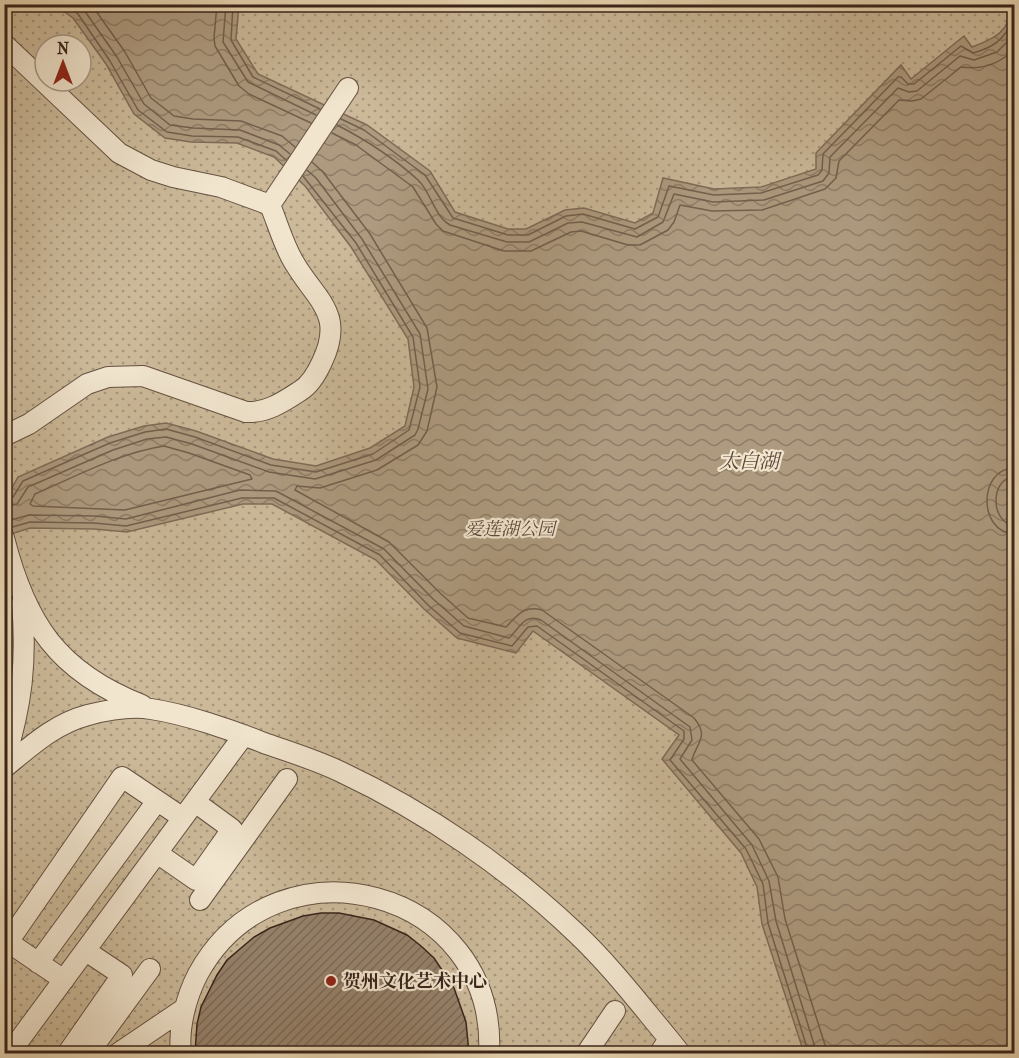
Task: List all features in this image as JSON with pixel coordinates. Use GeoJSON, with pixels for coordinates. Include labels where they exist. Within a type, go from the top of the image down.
{"type":"FeatureCollection","features":[{"type":"Feature","properties":{"kind":"street"},"geometry":{"type":"LineString","coordinates":[[4,44],[119,153],[151,170],[221,187],[270,205],[294,263],[321,300],[330,319],[330,346],[319,369],[306,387],[282,403],[259,413],[246,412],[143,376],[108,377],[87,384],[29,424],[4,436]]}},
{"type":"Feature","properties":{"kind":"street"},"geometry":{"type":"LineString","coordinates":[[270,205],[348,88]]}},
{"type":"Feature","properties":{"kind":"street"},"geometry":{"type":"LineString","coordinates":[[4,538],[22,597],[55,651],[93,681],[120,696],[150,708],[244,735],[349,776],[427,818],[471,848],[577,933],[623,983],[670,1049]]}},
{"type":"Feature","properties":{"kind":"street"},"geometry":{"type":"LineString","coordinates":[[4,763],[18,712],[24,667],[22,597]]}},
{"type":"Feature","properties":{"kind":"street"},"geometry":{"type":"LineString","coordinates":[[24,667],[34,655],[44,651],[55,651]]}},
{"type":"Feature","properties":{"kind":"street"},"geometry":{"type":"LineString","coordinates":[[87,715],[97,699],[93,681]]}},
{"type":"Feature","properties":{"kind":"street"},"geometry":{"type":"LineString","coordinates":[[4,768],[55,728],[87,715],[150,708]]}},
{"type":"Feature","properties":{"kind":"street"},"geometry":{"type":"LineString","coordinates":[[18,712],[28,726],[36,732],[47,733]]}},
{"type":"Feature","properties":{"kind":"street"},"geometry":{"type":"LineString","coordinates":[[10,1053],[244,735]]}},
{"type":"Feature","properties":{"kind":"street"},"geometry":{"type":"LineString","coordinates":[[64,980],[8,942],[122,777],[183,818]]}},
{"type":"Feature","properties":{"kind":"street"},"geometry":{"type":"LineString","coordinates":[[200,900],[287,779]]}},
{"type":"Feature","properties":{"kind":"street"},"geometry":{"type":"LineString","coordinates":[[38,963],[157,801]]}},
{"type":"Feature","properties":{"kind":"street"},"geometry":{"type":"LineString","coordinates":[[157,853],[196,880],[232,829],[195,802]]}},
{"type":"Feature","properties":{"kind":"street"},"geometry":{"type":"LineString","coordinates":[[97,883],[122,901]]}},
{"type":"Feature","properties":{"kind":"street"},"geometry":{"type":"LineString","coordinates":[[181,1053],[185,1008],[193,984],[205,961],[233,929],[269,906],[309,893],[352,892],[393,902],[430,923],[460,953],[481,990],[490,1032],[489,1053]]}},
{"type":"Feature","properties":{"kind":"street"},"geometry":{"type":"LineString","coordinates":[[67,1053],[122,975],[86,951]]}},
{"type":"Feature","properties":{"kind":"street"},"geometry":{"type":"LineString","coordinates":[[88,1053],[150,969]]}},
{"type":"Feature","properties":{"kind":"street"},"geometry":{"type":"LineString","coordinates":[[117,1053],[185,1008]]}},
{"type":"Feature","properties":{"kind":"street"},"geometry":{"type":"LineString","coordinates":[[586,1053],[615,1011]]}},
{"type":"Feature","properties":{"kind":"green space","name":"爱莲湖公园"},"geometry":{"type":"Polygon","coordinates":[[[5,5],[1014,5],[1014,1053],[5,1053],[5,5]]]}},
{"type":"Feature","properties":{"kind":"water","name":"太白湖"},"geometry":{"type":"Polygon","coordinates":[[[55,5],[239,5],[236,39],[258,74],[367,125],[430,171],[455,212],[508,229],[526,229],[565,210],[584,208],[635,223],[653,213],[663,178],[714,189],[761,187],[816,169],[816,153],[901,65],[911,79],[964,36],[972,47],[987,41],[1004,28],[1011,5],[1014,5],[1014,460],[1010,504],[1014,526],[1014,1053],[804,1053],[762,924],[757,887],[741,853],[662,759],[679,735],[533,631],[516,653],[457,638],[424,609],[376,560],[272,504],[243,504],[127,532],[30,528],[5,536],[4,493],[9,493],[18,477],[108,437],[144,426],[166,423],[196,431],[273,459],[316,466],[370,448],[405,426],[414,387],[408,339],[351,247],[305,186],[274,157],[237,143],[191,142],[165,138],[134,114],[93,46],[93,33],[84,33],[73,18],[55,5]]]}},
{"type":"Feature","properties":{"kind":"building","name":"贺州文化艺术中心"},"geometry":{"type":"Polygon","coordinates":[[[339,913],[374,920],[407,935],[434,958],[454,988],[466,1022],[469,1053],[195,1053],[201,1007],[227,960],[254,937],[270,928],[303,916],[339,913]]]}},
{"type":"Feature","properties":{"kind":"place","name":"贺州文化艺术中心"},"geometry":{"type":"Point","coordinates":[331,981]}}]}
